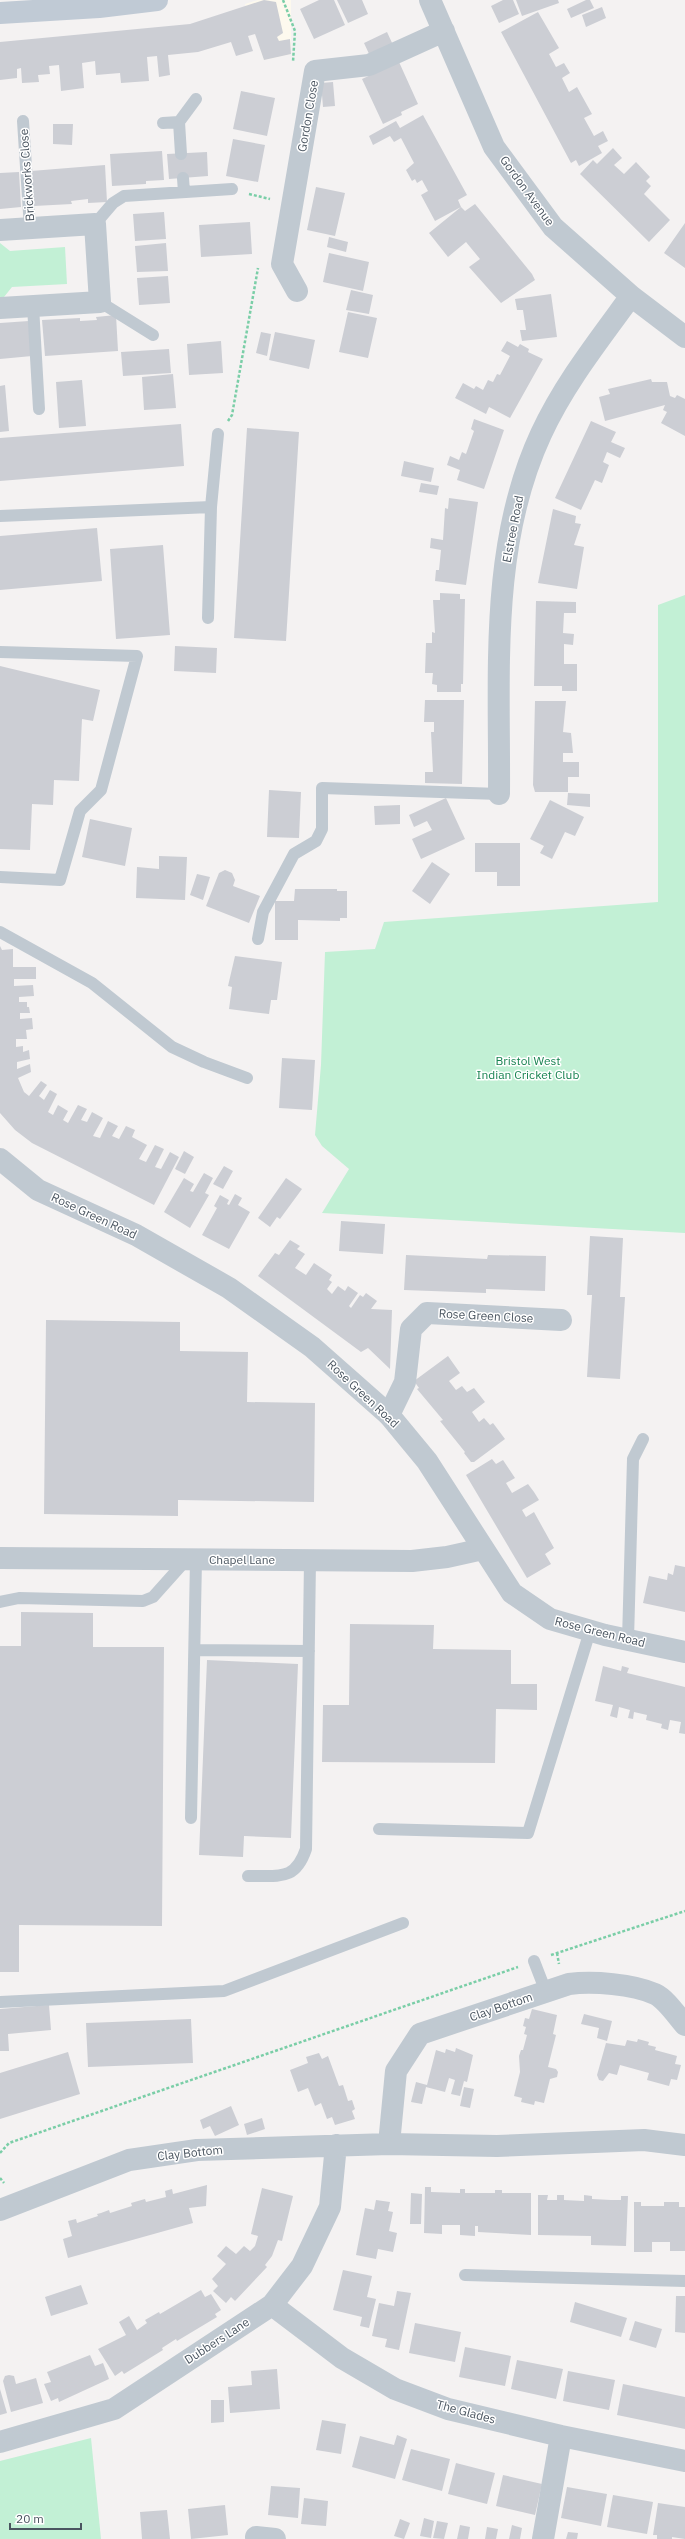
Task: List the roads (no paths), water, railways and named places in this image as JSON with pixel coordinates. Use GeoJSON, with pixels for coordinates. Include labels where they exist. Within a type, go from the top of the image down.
{"type":"FeatureCollection","features":[{"type":"Feature","properties":{"kind":"main road"},"geometry":{"type":"LineString","coordinates":[[0,13],[99,7],[158,0]]}},
{"type":"Feature","properties":{"kind":"street","name":"Gordon Avenue"},"geometry":{"type":"LineString","coordinates":[[430,0],[494,147],[553,227],[631,296],[685,337]]}},
{"type":"Feature","properties":{"kind":"street","name":"Gordon Close"},"geometry":{"type":"LineString","coordinates":[[297,291],[282,264],[315,71],[369,65],[444,31]]}},
{"type":"Feature","properties":{"kind":"street","name":"Brickworks Close"},"geometry":{"type":"LineString","coordinates":[[0,230],[95,224]]}},
{"type":"Feature","properties":{"kind":"street"},"geometry":{"type":"LineString","coordinates":[[0,308],[100,302],[95,224]]}},
{"type":"Feature","properties":{"kind":"street","name":"Elstree Road"},"geometry":{"type":"LineString","coordinates":[[498,794],[501,597],[511,526],[519,495],[541,435],[556,405],[588,355],[631,296]]}},
{"type":"Feature","properties":{"kind":"street","name":"Rose Green Road"},"geometry":{"type":"LineString","coordinates":[[0,1159],[38,1190],[136,1235],[229,1288],[312,1347],[389,1415],[427,1461],[512,1593],[550,1619],[590,1631],[685,1652]]}},
{"type":"Feature","properties":{"kind":"street","name":"Rose Green Close"},"geometry":{"type":"LineString","coordinates":[[389,1415],[405,1382],[411,1329],[427,1313],[561,1320]]}},
{"type":"Feature","properties":{"kind":"street","name":"Chapel Lane"},"geometry":{"type":"LineString","coordinates":[[0,1558],[412,1560],[447,1557],[483,1549]]}},
{"type":"Feature","properties":{"kind":"street","name":"Clay Bottom"},"geometry":{"type":"LineString","coordinates":[[389,2144],[396,2071],[420,2034],[569,1984],[590,1981],[627,1987],[656,1994],[685,2025]]}},
{"type":"Feature","properties":{"kind":"street","name":"Clay Bottom"},"geometry":{"type":"LineString","coordinates":[[0,2210],[128,2160],[197,2150],[389,2144],[497,2146],[644,2140],[685,2145]]}},
{"type":"Feature","properties":{"kind":"street","name":"Dubbers Lane"},"geometry":{"type":"LineString","coordinates":[[0,2442],[114,2409],[272,2305],[302,2266],[330,2207],[336,2145]]}},
{"type":"Feature","properties":{"kind":"street","name":"The Glades"},"geometry":{"type":"LineString","coordinates":[[272,2305],[342,2358],[395,2389],[448,2410],[561,2436],[685,2461]]}},
{"type":"Feature","properties":{"kind":"street"},"geometry":{"type":"LineString","coordinates":[[543,2539],[561,2436]]}},
{"type":"Feature","properties":{"kind":"lane"},"geometry":{"type":"LineString","coordinates":[[181,154],[179,122],[196,99]]}},
{"type":"Feature","properties":{"kind":"lane","name":"Brickworks Close"},"geometry":{"type":"LineString","coordinates":[[23,121],[30,228]]}},
{"type":"Feature","properties":{"kind":"lane"},"geometry":{"type":"LineString","coordinates":[[163,124],[179,122]]}},
{"type":"Feature","properties":{"kind":"lane"},"geometry":{"type":"LineString","coordinates":[[183,178],[184,192]]}},
{"type":"Feature","properties":{"kind":"lane"},"geometry":{"type":"LineString","coordinates":[[95,224],[121,197],[232,189]]}},
{"type":"Feature","properties":{"kind":"lane"},"geometry":{"type":"LineString","coordinates":[[100,302],[153,335]]}},
{"type":"Feature","properties":{"kind":"lane"},"geometry":{"type":"LineString","coordinates":[[32,306],[39,409]]}},
{"type":"Feature","properties":{"kind":"lane"},"geometry":{"type":"LineString","coordinates":[[208,618],[211,507],[218,434]]}},
{"type":"Feature","properties":{"kind":"lane"},"geometry":{"type":"LineString","coordinates":[[0,516],[211,507]]}},
{"type":"Feature","properties":{"kind":"lane"},"geometry":{"type":"LineString","coordinates":[[0,652],[137,656],[101,790],[80,811],[60,880],[0,877]]}},
{"type":"Feature","properties":{"kind":"lane"},"geometry":{"type":"LineString","coordinates":[[258,939],[263,912],[294,854],[316,841],[322,829],[322,788],[498,794]]}},
{"type":"Feature","properties":{"kind":"lane"},"geometry":{"type":"LineString","coordinates":[[0,932],[92,983],[172,1047],[204,1062],[247,1078]]}},
{"type":"Feature","properties":{"kind":"lane"},"geometry":{"type":"LineString","coordinates":[[628,1640],[633,1459],[643,1439]]}},
{"type":"Feature","properties":{"kind":"lane"},"geometry":{"type":"LineString","coordinates":[[0,1602],[19,1598],[143,1601],[153,1597],[191,1559]]}},
{"type":"Feature","properties":{"kind":"lane"},"geometry":{"type":"LineString","coordinates":[[191,1559],[195,1650],[191,1818]]}},
{"type":"Feature","properties":{"kind":"lane"},"geometry":{"type":"LineString","coordinates":[[248,1876],[292,1872],[298,1868],[306,1849],[310,1560]]}},
{"type":"Feature","properties":{"kind":"lane"},"geometry":{"type":"LineString","coordinates":[[379,1829],[528,1833],[590,1631]]}},
{"type":"Feature","properties":{"kind":"lane"},"geometry":{"type":"LineString","coordinates":[[195,1650],[309,1650]]}},
{"type":"Feature","properties":{"kind":"lane"},"geometry":{"type":"LineString","coordinates":[[0,2002],[224,1990],[403,1923]]}},
{"type":"Feature","properties":{"kind":"lane"},"geometry":{"type":"LineString","coordinates":[[534,1961],[546,1992]]}},
{"type":"Feature","properties":{"kind":"lane"},"geometry":{"type":"LineString","coordinates":[[465,2275],[685,2281]]}},
{"type":"Feature","properties":{"kind":"park label","name":"Bristol West Indian Cricket Club"},"geometry":{"type":"Point","coordinates":[528,1068]}}]}
